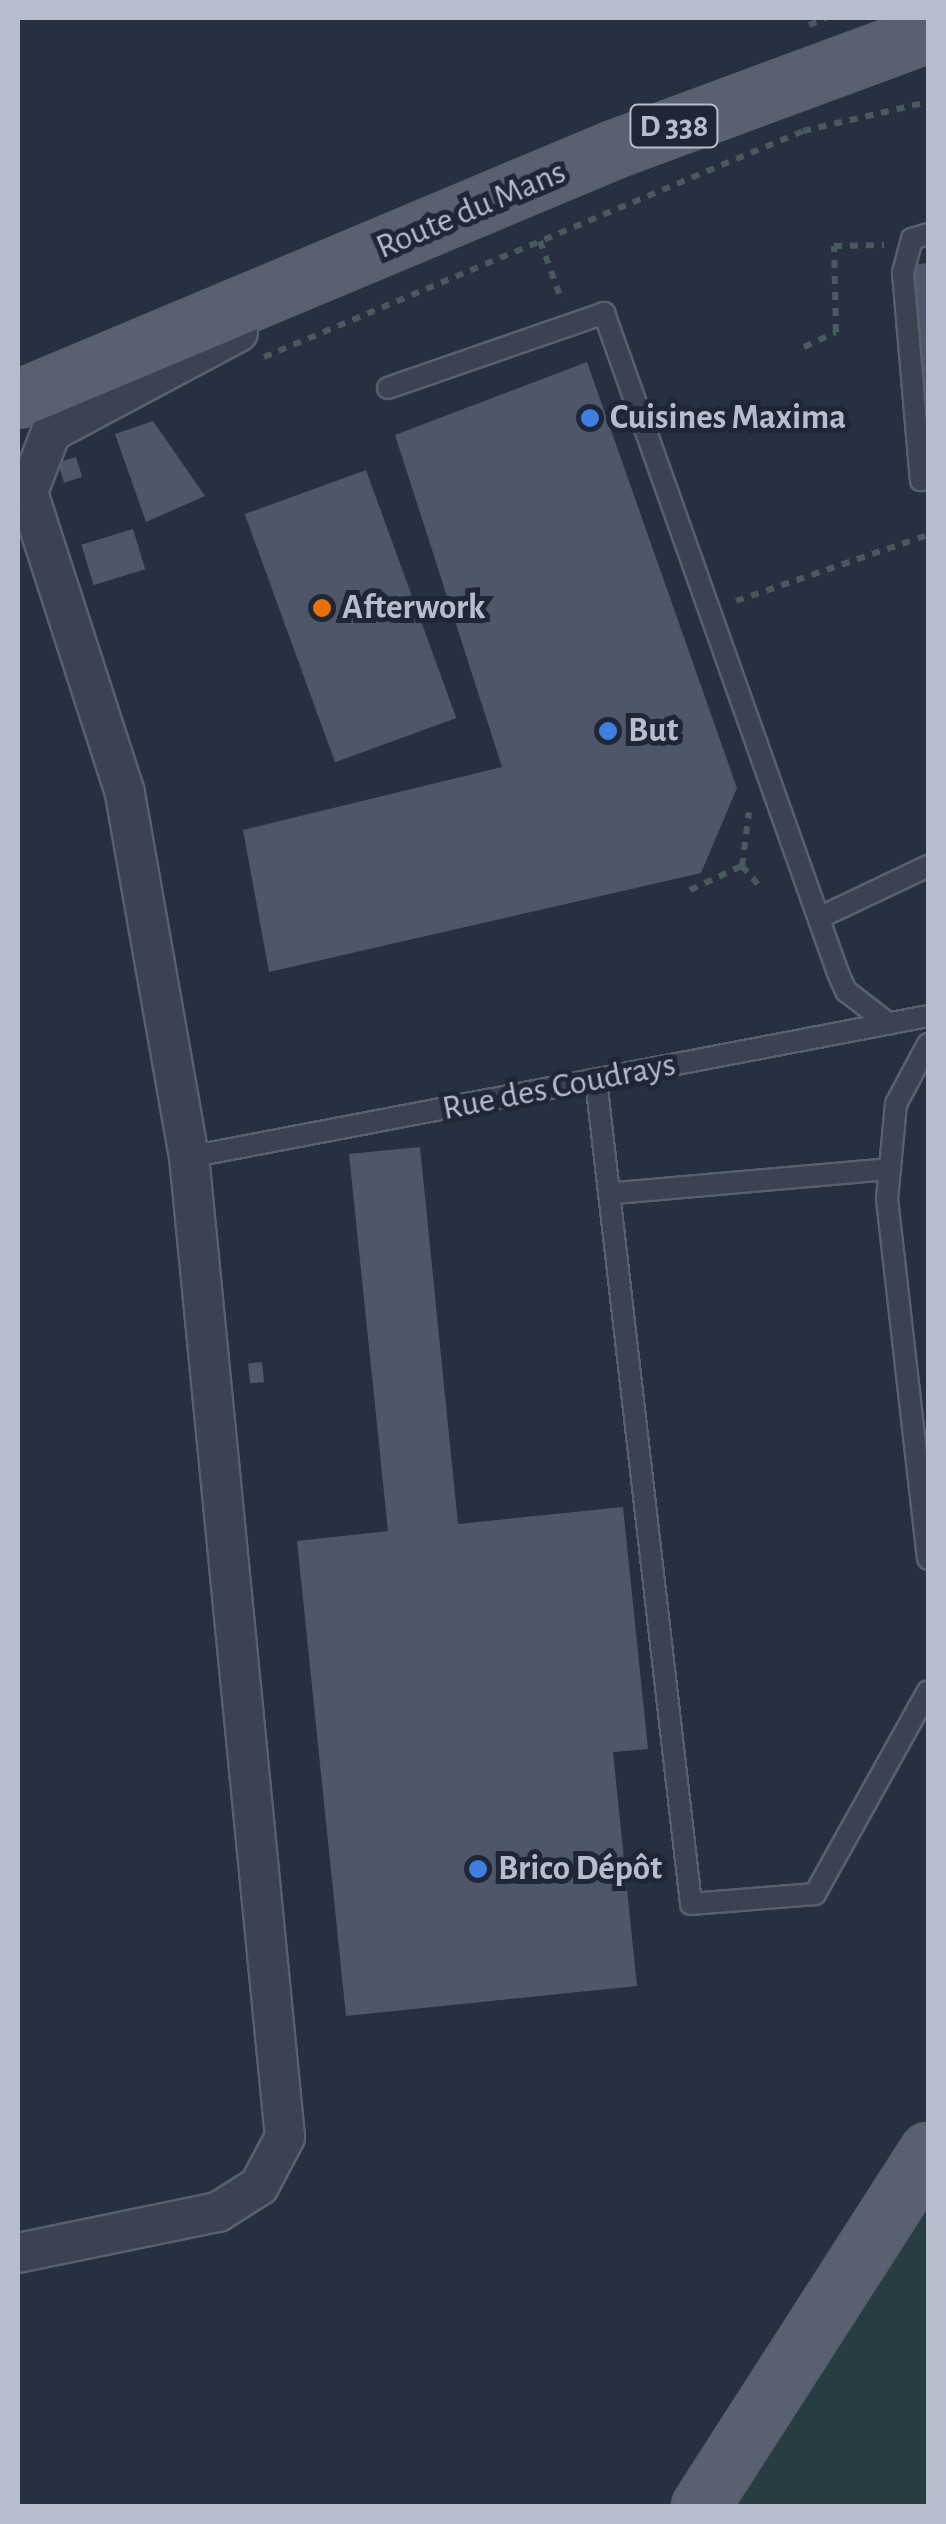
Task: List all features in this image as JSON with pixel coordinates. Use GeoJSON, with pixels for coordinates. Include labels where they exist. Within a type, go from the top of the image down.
{"type":"FeatureCollection","features":[{"type":"Feature","properties":{"kind":"main road","name":"Route du Mans"},"geometry":{"type":"LineString","coordinates":[[18,399],[425,230],[928,34]]}},
{"type":"Feature","properties":{"kind":"main road"},"geometry":{"type":"LineString","coordinates":[[700,2506],[928,2151]]}},
{"type":"Feature","properties":{"kind":"street"},"geometry":{"type":"LineString","coordinates":[[18,2253],[218,2212],[259,2186],[286,2137],[189,1158],[125,793],[28,492],[39,448],[72,416],[425,230]]}},
{"type":"Feature","properties":{"kind":"lane"},"geometry":{"type":"LineString","coordinates":[[919,239],[904,272],[925,480]]}},
{"type":"Feature","properties":{"kind":"lane"},"geometry":{"type":"LineString","coordinates":[[388,388],[604,313],[808,893],[825,915],[846,991],[888,1024]]}},
{"type":"Feature","properties":{"kind":"lane"},"geometry":{"type":"LineString","coordinates":[[825,915],[928,866]]}},
{"type":"Feature","properties":{"kind":"lane","name":"Rue des Coudrays"},"geometry":{"type":"LineString","coordinates":[[189,1158],[928,1016]]}},
{"type":"Feature","properties":{"kind":"lane"},"geometry":{"type":"LineString","coordinates":[[928,1044],[896,1104],[890,1170],[928,1559]]}},
{"type":"Feature","properties":{"kind":"lane"},"geometry":{"type":"LineString","coordinates":[[596,1080],[616,1193],[690,1904],[815,1894],[928,1690]]}},
{"type":"Feature","properties":{"kind":"lane"},"geometry":{"type":"LineString","coordinates":[[616,1193],[890,1170]]}},
{"type":"Feature","properties":{"kind":"path"},"geometry":{"type":"LineString","coordinates":[[258,359],[803,131],[928,102]]}},
{"type":"Feature","properties":{"kind":"path"},"geometry":{"type":"LineString","coordinates":[[804,347],[836,332],[834,246],[919,239]]}},
{"type":"Feature","properties":{"kind":"path"},"geometry":{"type":"LineString","coordinates":[[540,241],[570,324]]}},
{"type":"Feature","properties":{"kind":"path"},"geometry":{"type":"LineString","coordinates":[[708,611],[928,535]]}},
{"type":"Feature","properties":{"kind":"path"},"geometry":{"type":"LineString","coordinates":[[748,795],[742,866],[761,888]]}},
{"type":"Feature","properties":{"kind":"path"},"geometry":{"type":"LineString","coordinates":[[690,890],[742,866]]}},
{"type":"Feature","properties":{"kind":"green space"},"geometry":{"type":"Polygon","coordinates":[[[928,2209],[928,2506],[732,2506],[928,2209]]]}},
{"type":"Feature","properties":{"kind":"building"},"geometry":{"type":"Polygon","coordinates":[[[928,263],[928,407],[924,407],[912,265],[928,263]]]}},
{"type":"Feature","properties":{"kind":"building"},"geometry":{"type":"Polygon","coordinates":[[[587,362],[737,788],[701,873],[269,972],[243,830],[502,767],[395,435],[587,362]]]}},
{"type":"Feature","properties":{"kind":"building"},"geometry":{"type":"Polygon","coordinates":[[[153,421],[205,496],[146,522],[115,434],[153,421]]]}},
{"type":"Feature","properties":{"kind":"building"},"geometry":{"type":"Polygon","coordinates":[[[76,457],[82,477],[64,483],[58,463],[76,457]]]}},
{"type":"Feature","properties":{"kind":"building"},"geometry":{"type":"Polygon","coordinates":[[[366,470],[456,718],[335,762],[245,514],[366,470]]]}},
{"type":"Feature","properties":{"kind":"building"},"geometry":{"type":"Polygon","coordinates":[[[133,529],[145,569],[94,585],[81,545],[133,529]]]}},
{"type":"Feature","properties":{"kind":"building","name":"Brico Dépôt"},"geometry":{"type":"Polygon","coordinates":[[[420,1147],[458,1524],[623,1507],[648,1749],[613,1752],[637,1986],[346,2016],[297,1541],[388,1531],[349,1154],[420,1147]]]}},
{"type":"Feature","properties":{"kind":"building"},"geometry":{"type":"Polygon","coordinates":[[[262,1362],[264,1382],[250,1383],[248,1363],[262,1362]]]}},
{"type":"Feature","properties":{"kind":"place","name":"Cuisines Maxima"},"geometry":{"type":"Point","coordinates":[590,418]}},
{"type":"Feature","properties":{"kind":"place","name":"Afterwork"},"geometry":{"type":"Point","coordinates":[322,608]}},
{"type":"Feature","properties":{"kind":"place","name":"But"},"geometry":{"type":"Point","coordinates":[608,731]}},
{"type":"Feature","properties":{"kind":"place","name":"Brico Dépôt"},"geometry":{"type":"Point","coordinates":[478,1869]}}]}
